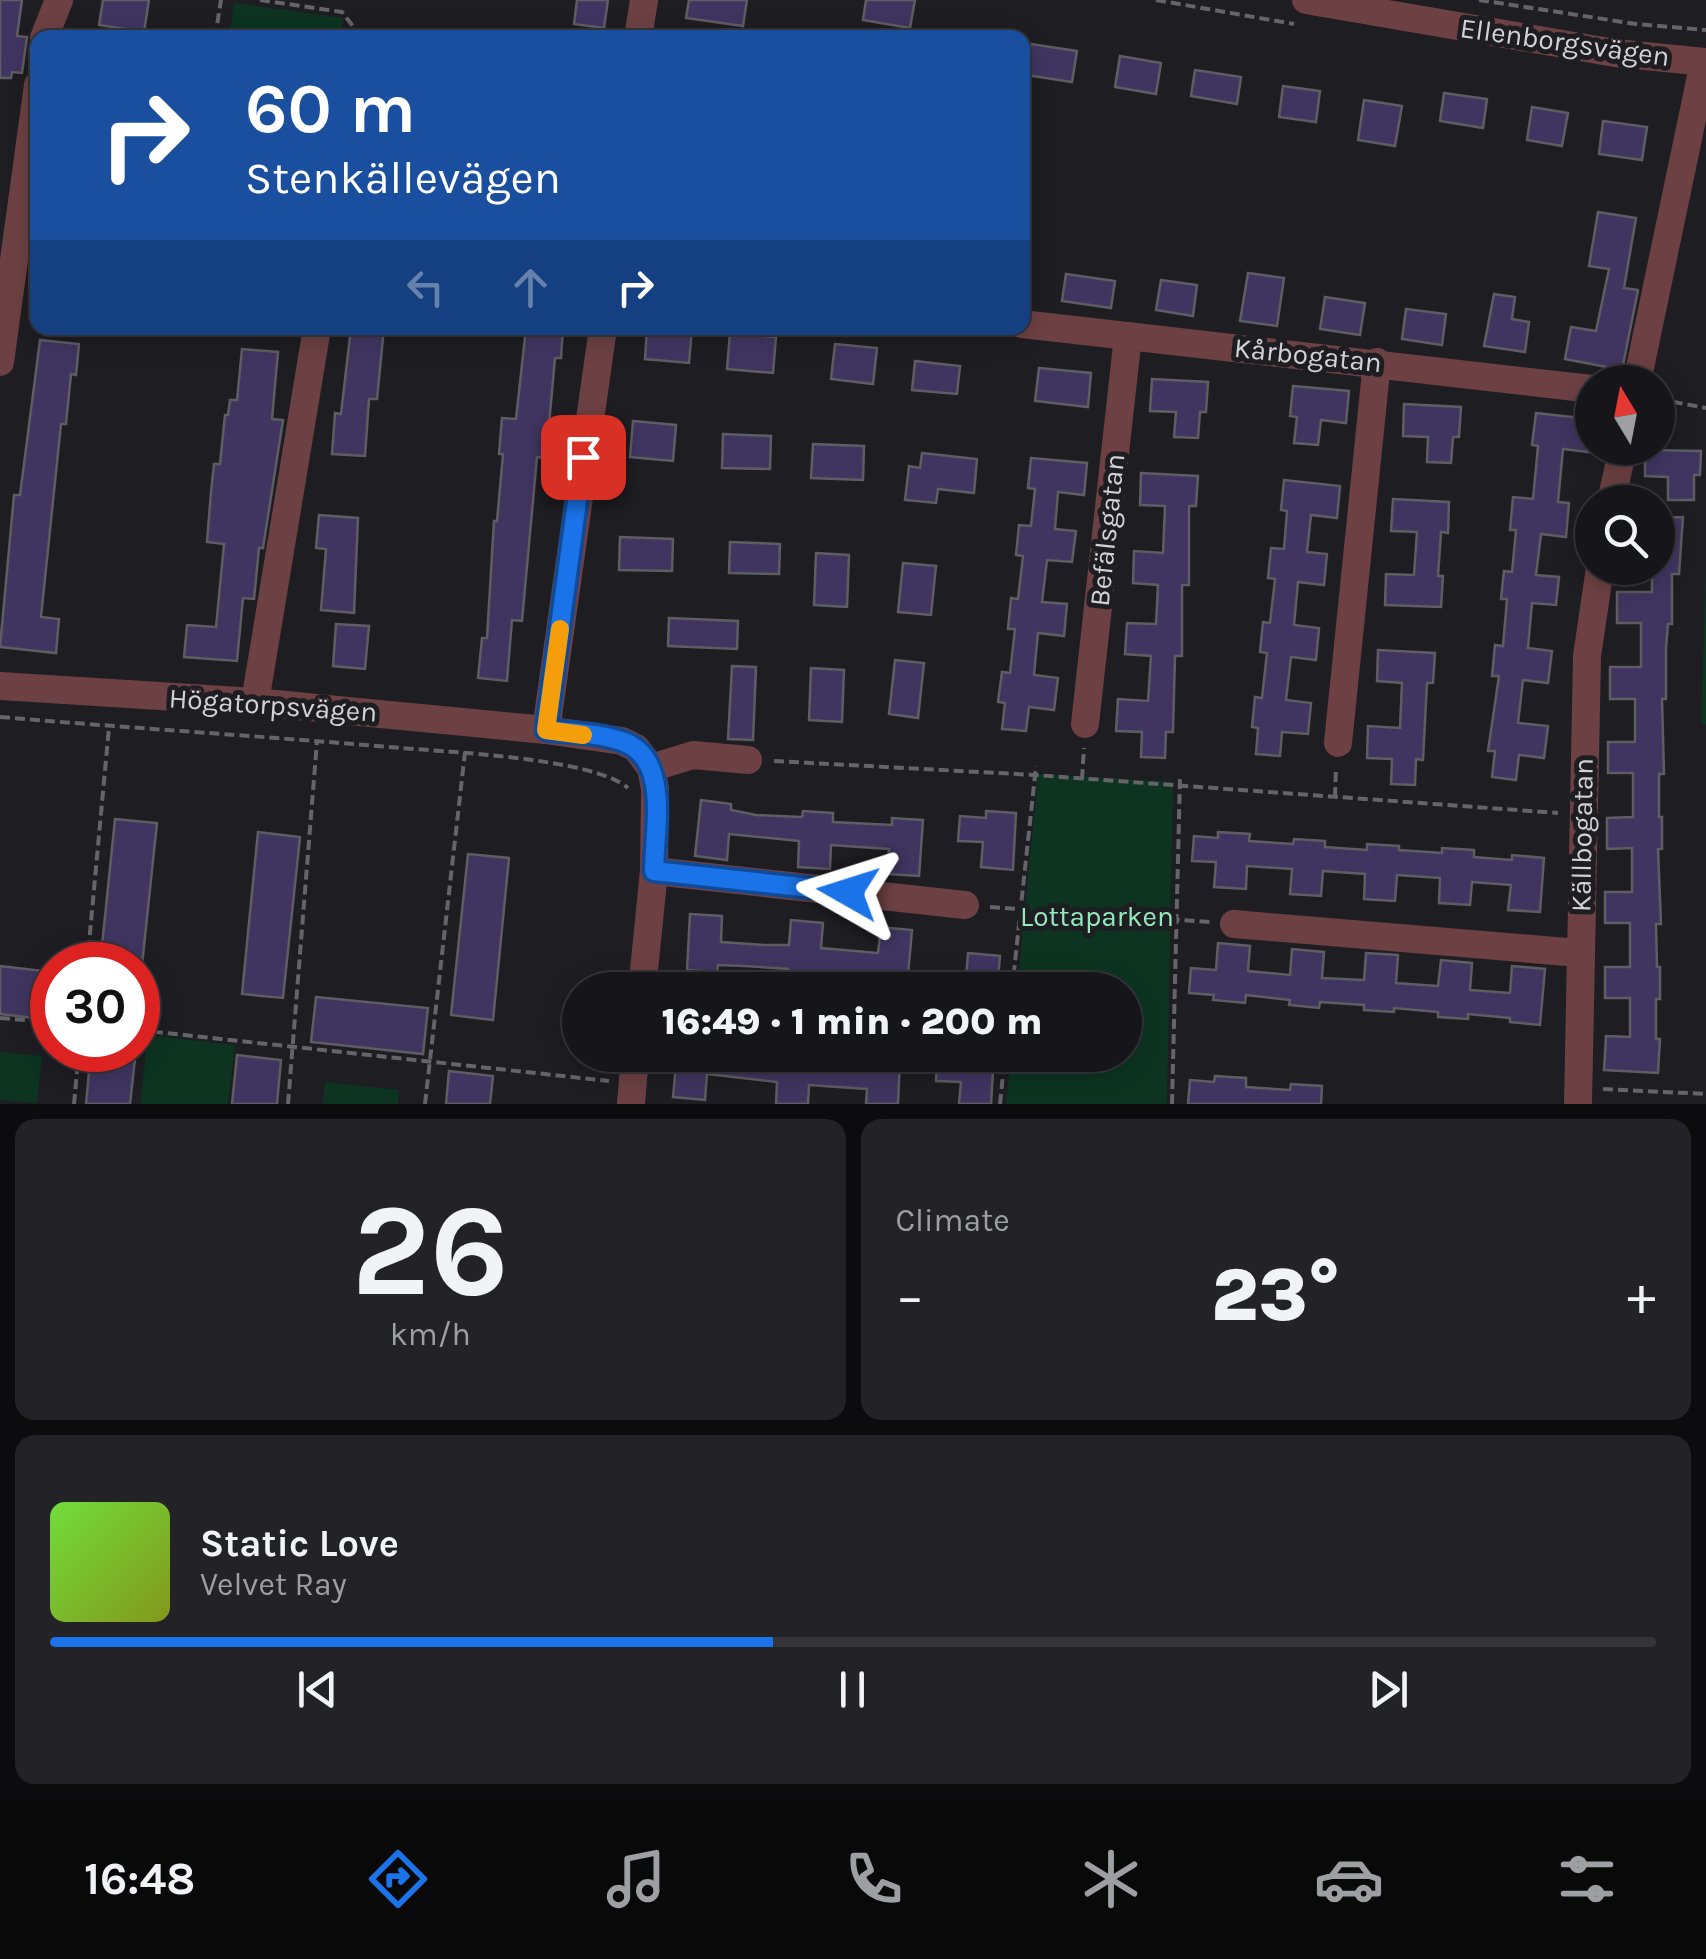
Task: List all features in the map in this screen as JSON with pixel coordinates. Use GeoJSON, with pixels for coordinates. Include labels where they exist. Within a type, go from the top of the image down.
{"type":"FeatureCollection","features":[{"type":"Feature","properties":{"kind":"street"},"geometry":{"type":"LineString","coordinates":[[47,30],[60,0]]}},
{"type":"Feature","properties":{"kind":"street"},"geometry":{"type":"LineString","coordinates":[[639,30],[644,0]]}},
{"type":"Feature","properties":{"kind":"street","name":"Ellenborgsvägen"},"geometry":{"type":"LineString","coordinates":[[1306,0],[1615,54],[1705,62]]}},
{"type":"Feature","properties":{"kind":"street"},"geometry":{"type":"LineString","coordinates":[[1641,365],[1705,62]]}},
{"type":"Feature","properties":{"kind":"street"},"geometry":{"type":"LineString","coordinates":[[0,362],[30,149]]}},
{"type":"Feature","properties":{"kind":"street","name":"Kårbogatan"},"geometry":{"type":"LineString","coordinates":[[1030,325],[1378,362],[1575,388]]}},
{"type":"Feature","properties":{"kind":"street"},"geometry":{"type":"LineString","coordinates":[[255,702],[316,335]]}},
{"type":"Feature","properties":{"kind":"street"},"geometry":{"type":"LineString","coordinates":[[546,730],[602,335]]}},
{"type":"Feature","properties":{"kind":"street","name":"Befälsgatan"},"geometry":{"type":"LineString","coordinates":[[1086,724],[1128,336]]}},
{"type":"Feature","properties":{"kind":"street"},"geometry":{"type":"LineString","coordinates":[[1338,743],[1378,362]]}},
{"type":"Feature","properties":{"kind":"street","name":"Källbogatan"},"geometry":{"type":"LineString","coordinates":[[1578,1096],[1587,656],[1597,585]]}},
{"type":"Feature","properties":{"kind":"street","name":"Högatorpsvägen"},"geometry":{"type":"LineString","coordinates":[[0,686],[255,702],[546,730],[622,741],[636,748],[651,768]]}},
{"type":"Feature","properties":{"kind":"street"},"geometry":{"type":"LineString","coordinates":[[644,972],[654,871],[656,789],[651,768],[692,755],[748,760]]}},
{"type":"Feature","properties":{"kind":"street"},"geometry":{"type":"LineString","coordinates":[[654,871],[965,905]]}},
{"type":"Feature","properties":{"kind":"street"},"geometry":{"type":"LineString","coordinates":[[1234,924],[1580,953]]}},
{"type":"Feature","properties":{"kind":"street"},"geometry":{"type":"LineString","coordinates":[[630,1104],[634,1072]]}},
{"type":"Feature","properties":{"kind":"path"},"geometry":{"type":"LineString","coordinates":[[216,30],[221,0]]}},
{"type":"Feature","properties":{"kind":"path"},"geometry":{"type":"LineString","coordinates":[[260,0],[342,12],[356,30]]}},
{"type":"Feature","properties":{"kind":"path"},"geometry":{"type":"LineString","coordinates":[[1479,0],[1636,24],[1706,30]]}},
{"type":"Feature","properties":{"kind":"path"},"geometry":{"type":"LineString","coordinates":[[1675,402],[1706,408]]}},
{"type":"Feature","properties":{"kind":"path"},"geometry":{"type":"LineString","coordinates":[[0,718],[465,752],[558,765],[614,778],[627,787],[634,802]]}},
{"type":"Feature","properties":{"kind":"path"},"geometry":{"type":"LineString","coordinates":[[1082,779],[1086,724]]}},
{"type":"Feature","properties":{"kind":"path"},"geometry":{"type":"LineString","coordinates":[[89,942],[109,726]]}},
{"type":"Feature","properties":{"kind":"path"},"geometry":{"type":"LineString","coordinates":[[288,1104],[317,741]]}},
{"type":"Feature","properties":{"kind":"path"},"geometry":{"type":"LineString","coordinates":[[426,1104],[465,752]]}},
{"type":"Feature","properties":{"kind":"path"},"geometry":{"type":"LineString","coordinates":[[748,760],[1034,775],[1582,814]]}},
{"type":"Feature","properties":{"kind":"path"},"geometry":{"type":"LineString","coordinates":[[1014,972],[1036,766]]}},
{"type":"Feature","properties":{"kind":"path"},"geometry":{"type":"LineString","coordinates":[[1172,1104],[1180,776]]}},
{"type":"Feature","properties":{"kind":"path"},"geometry":{"type":"LineString","coordinates":[[965,905],[1234,924]]}},
{"type":"Feature","properties":{"kind":"path"},"geometry":{"type":"LineString","coordinates":[[0,1018],[30,1020]]}},
{"type":"Feature","properties":{"kind":"path"},"geometry":{"type":"LineString","coordinates":[[160,1032],[610,1081]]}},
{"type":"Feature","properties":{"kind":"path"},"geometry":{"type":"LineString","coordinates":[[74,1104],[77,1072]]}},
{"type":"Feature","properties":{"kind":"path"},"geometry":{"type":"LineString","coordinates":[[1000,1104],[1003,1072]]}},
{"type":"Feature","properties":{"kind":"path"},"geometry":{"type":"LineString","coordinates":[[1578,1096],[1706,1094]]}},
{"type":"Feature","properties":{"kind":"green space"},"geometry":{"type":"Polygon","coordinates":[[[234,3],[343,18],[341,30],[230,30],[234,3]]]}},
{"type":"Feature","properties":{"kind":"green space"},"geometry":{"type":"Polygon","coordinates":[[[1706,563],[1706,725],[1701,723],[1706,563]]]}},
{"type":"Feature","properties":{"kind":"green space","name":"Lottaparken"},"geometry":{"type":"Polygon","coordinates":[[[1038,774],[1173,782],[1167,1104],[1006,1104],[1009,1072],[1142,1072],[1142,972],[1019,972],[1038,774]]]}},
{"type":"Feature","properties":{"kind":"green space"},"geometry":{"type":"Polygon","coordinates":[[[160,1036],[235,1045],[228,1104],[140,1104],[144,1072],[160,1072],[160,1036]]]}},
{"type":"Feature","properties":{"kind":"green space"},"geometry":{"type":"Polygon","coordinates":[[[0,1052],[30,1055],[30,1072],[40,1072],[37,1103],[0,1100],[0,1052]]]}},
{"type":"Feature","properties":{"kind":"green space"},"geometry":{"type":"Polygon","coordinates":[[[325,1082],[399,1090],[398,1104],[323,1104],[325,1082]]]}},
{"type":"Feature","properties":{"kind":"building"},"geometry":{"type":"Polygon","coordinates":[[[0,0],[22,0],[17,36],[27,37],[22,73],[12,72],[11,78],[0,78],[0,0]]]}},
{"type":"Feature","properties":{"kind":"building"},"geometry":{"type":"Polygon","coordinates":[[[103,0],[149,0],[144,30],[99,25],[103,0]]]}},
{"type":"Feature","properties":{"kind":"building"},"geometry":{"type":"Polygon","coordinates":[[[577,0],[608,0],[604,28],[574,24],[577,0]]]}},
{"type":"Feature","properties":{"kind":"building"},"geometry":{"type":"Polygon","coordinates":[[[689,0],[747,0],[743,26],[686,18],[689,0]]]}},
{"type":"Feature","properties":{"kind":"building"},"geometry":{"type":"Polygon","coordinates":[[[866,0],[915,0],[910,28],[863,20],[866,0]]]}},
{"type":"Feature","properties":{"kind":"building"},"geometry":{"type":"Polygon","coordinates":[[[1031,44],[1077,51],[1072,82],[1030,76],[1031,44]]]}},
{"type":"Feature","properties":{"kind":"building"},"geometry":{"type":"Polygon","coordinates":[[[1120,56],[1161,63],[1156,94],[1115,87],[1120,56]]]}},
{"type":"Feature","properties":{"kind":"building"},"geometry":{"type":"Polygon","coordinates":[[[1195,70],[1241,77],[1237,104],[1191,96],[1195,70]]]}},
{"type":"Feature","properties":{"kind":"building"},"geometry":{"type":"Polygon","coordinates":[[[1283,86],[1320,91],[1316,122],[1279,117],[1283,86]]]}},
{"type":"Feature","properties":{"kind":"building"},"geometry":{"type":"Polygon","coordinates":[[[1444,93],[1487,99],[1483,128],[1440,121],[1444,93]]]}},
{"type":"Feature","properties":{"kind":"building"},"geometry":{"type":"Polygon","coordinates":[[[1364,100],[1402,106],[1395,146],[1358,140],[1364,100]]]}},
{"type":"Feature","properties":{"kind":"building"},"geometry":{"type":"Polygon","coordinates":[[[1532,107],[1568,113],[1562,146],[1527,140],[1532,107]]]}},
{"type":"Feature","properties":{"kind":"building"},"geometry":{"type":"Polygon","coordinates":[[[1603,121],[1647,127],[1642,160],[1599,154],[1603,121]]]}},
{"type":"Feature","properties":{"kind":"building"},"geometry":{"type":"Polygon","coordinates":[[[1598,212],[1636,218],[1624,288],[1638,290],[1623,365],[1565,359],[1571,327],[1596,331],[1609,269],[1589,266],[1598,212]]]}},
{"type":"Feature","properties":{"kind":"building"},"geometry":{"type":"Polygon","coordinates":[[[1248,273],[1284,278],[1277,326],[1240,321],[1248,273]]]}},
{"type":"Feature","properties":{"kind":"building"},"geometry":{"type":"Polygon","coordinates":[[[1066,274],[1115,281],[1111,308],[1062,301],[1066,274]]]}},
{"type":"Feature","properties":{"kind":"building"},"geometry":{"type":"Polygon","coordinates":[[[1161,280],[1197,285],[1193,316],[1156,310],[1161,280]]]}},
{"type":"Feature","properties":{"kind":"building"},"geometry":{"type":"Polygon","coordinates":[[[1494,294],[1515,297],[1512,319],[1529,322],[1525,352],[1484,346],[1494,294]]]}},
{"type":"Feature","properties":{"kind":"building"},"geometry":{"type":"Polygon","coordinates":[[[1325,297],[1365,303],[1360,335],[1320,329],[1325,297]]]}},
{"type":"Feature","properties":{"kind":"building"},"geometry":{"type":"Polygon","coordinates":[[[1406,309],[1446,314],[1442,345],[1402,339],[1406,309]]]}},
{"type":"Feature","properties":{"kind":"building"},"geometry":{"type":"Polygon","coordinates":[[[350,335],[383,335],[377,399],[369,399],[365,456],[332,454],[335,413],[341,414],[350,335]]]}},
{"type":"Feature","properties":{"kind":"building"},"geometry":{"type":"Polygon","coordinates":[[[525,335],[563,335],[561,358],[555,358],[546,458],[537,457],[522,621],[512,620],[507,681],[478,678],[482,638],[487,638],[494,521],[503,454],[499,454],[502,418],[516,419],[525,335]]]}},
{"type":"Feature","properties":{"kind":"building"},"geometry":{"type":"Polygon","coordinates":[[[647,335],[691,335],[689,363],[645,359],[647,335]]]}},
{"type":"Feature","properties":{"kind":"building"},"geometry":{"type":"Polygon","coordinates":[[[730,335],[776,337],[773,373],[727,369],[730,335]]]}},
{"type":"Feature","properties":{"kind":"building"},"geometry":{"type":"Polygon","coordinates":[[[40,340],[79,344],[76,375],[71,374],[66,424],[61,424],[41,617],[59,619],[56,653],[0,647],[14,495],[20,495],[40,340]]]}},
{"type":"Feature","properties":{"kind":"building"},"geometry":{"type":"Polygon","coordinates":[[[835,344],[877,348],[873,384],[831,379],[835,344]]]}},
{"type":"Feature","properties":{"kind":"building"},"geometry":{"type":"Polygon","coordinates":[[[242,349],[278,352],[272,419],[283,420],[263,548],[259,548],[254,599],[243,598],[237,661],[184,657],[187,625],[216,627],[224,544],[207,542],[211,492],[214,464],[220,464],[225,415],[230,400],[237,400],[242,349]]]}},
{"type":"Feature","properties":{"kind":"building"},"geometry":{"type":"Polygon","coordinates":[[[915,361],[960,366],[957,394],[912,390],[915,361]]]}},
{"type":"Feature","properties":{"kind":"building"},"geometry":{"type":"Polygon","coordinates":[[[1039,368],[1091,373],[1088,407],[1035,401],[1039,368]]]}},
{"type":"Feature","properties":{"kind":"building"},"geometry":{"type":"Polygon","coordinates":[[[1152,379],[1208,382],[1206,412],[1200,412],[1198,438],[1174,437],[1176,412],[1150,411],[1152,379]]]}},
{"type":"Feature","properties":{"kind":"building"},"geometry":{"type":"Polygon","coordinates":[[[1293,386],[1349,391],[1346,423],[1321,420],[1318,445],[1294,443],[1297,417],[1290,416],[1293,386]]]}},
{"type":"Feature","properties":{"kind":"building"},"geometry":{"type":"Polygon","coordinates":[[[1404,404],[1461,407],[1459,437],[1453,437],[1451,463],[1427,462],[1428,437],[1403,436],[1404,404]]]}},
{"type":"Feature","properties":{"kind":"building"},"geometry":{"type":"Polygon","coordinates":[[[1536,413],[1575,417],[1575,450],[1563,449],[1558,502],[1569,503],[1566,537],[1541,534],[1536,575],[1559,577],[1556,605],[1532,603],[1528,648],[1552,651],[1548,683],[1523,680],[1518,723],[1548,726],[1544,758],[1519,755],[1516,780],[1492,777],[1495,751],[1488,751],[1499,676],[1492,676],[1495,645],[1503,646],[1507,599],[1501,599],[1504,571],[1512,572],[1516,530],[1510,530],[1513,497],[1533,499],[1538,446],[1532,445],[1536,413]]]}},
{"type":"Feature","properties":{"kind":"building"},"geometry":{"type":"Polygon","coordinates":[[[633,421],[676,425],[673,461],[630,457],[633,421]]]}},
{"type":"Feature","properties":{"kind":"building"},"geometry":{"type":"Polygon","coordinates":[[[723,434],[771,436],[770,469],[722,468],[723,434]]]}},
{"type":"Feature","properties":{"kind":"building"},"geometry":{"type":"Polygon","coordinates":[[[813,444],[864,446],[863,480],[811,478],[813,444]]]}},
{"type":"Feature","properties":{"kind":"building"},"geometry":{"type":"Polygon","coordinates":[[[1675,451],[1701,451],[1700,475],[1694,475],[1694,500],[1675,500],[1675,485],[1668,485],[1668,477],[1645,476],[1645,465],[1675,465],[1675,451]]]}},
{"type":"Feature","properties":{"kind":"building"},"geometry":{"type":"Polygon","coordinates":[[[922,453],[977,459],[974,493],[938,489],[936,503],[905,500],[909,466],[920,468],[922,453]]]}},
{"type":"Feature","properties":{"kind":"building"},"geometry":{"type":"Polygon","coordinates":[[[1031,458],[1087,463],[1084,495],[1058,492],[1055,529],[1076,531],[1072,562],[1047,560],[1042,602],[1067,604],[1064,636],[1038,633],[1034,675],[1058,678],[1054,710],[1029,707],[1026,731],[1002,729],[1005,703],[998,702],[1002,672],[1010,673],[1015,629],[1008,629],[1011,598],[1018,599],[1023,556],[1016,555],[1019,525],[1031,526],[1035,489],[1028,488],[1031,458]]]}},
{"type":"Feature","properties":{"kind":"building"},"geometry":{"type":"Polygon","coordinates":[[[1141,473],[1198,476],[1196,506],[1189,506],[1189,585],[1182,585],[1182,656],[1175,656],[1173,732],[1166,732],[1165,758],[1141,757],[1142,732],[1116,731],[1118,699],[1148,701],[1151,656],[1125,654],[1127,623],[1156,624],[1158,585],[1133,583],[1134,551],[1163,553],[1165,506],[1140,505],[1141,473]]]}},
{"type":"Feature","properties":{"kind":"building"},"geometry":{"type":"Polygon","coordinates":[[[1284,480],[1340,486],[1337,518],[1311,515],[1307,552],[1327,554],[1324,585],[1298,582],[1294,625],[1319,628],[1316,660],[1291,657],[1286,700],[1311,703],[1308,734],[1282,732],[1280,756],[1256,754],[1258,728],[1252,727],[1255,697],[1262,698],[1267,653],[1260,652],[1263,622],[1270,623],[1275,579],[1268,578],[1271,548],[1284,549],[1284,480]]]}},
{"type":"Feature","properties":{"kind":"building"},"geometry":{"type":"Polygon","coordinates":[[[1393,499],[1449,502],[1448,533],[1441,532],[1441,607],[1385,605],[1386,574],[1414,575],[1417,532],[1391,531],[1393,499]]]}},
{"type":"Feature","properties":{"kind":"building"},"geometry":{"type":"Polygon","coordinates":[[[319,515],[358,518],[354,613],[321,610],[326,549],[316,548],[319,515]]]}},
{"type":"Feature","properties":{"kind":"building"},"geometry":{"type":"Polygon","coordinates":[[[1675,517],[1683,517],[1679,574],[1675,574],[1675,517]]]}},
{"type":"Feature","properties":{"kind":"building"},"geometry":{"type":"Polygon","coordinates":[[[620,537],[673,539],[672,571],[619,570],[620,537]]]}},
{"type":"Feature","properties":{"kind":"building"},"geometry":{"type":"Polygon","coordinates":[[[730,542],[780,544],[779,574],[729,573],[730,542]]]}},
{"type":"Feature","properties":{"kind":"building"},"geometry":{"type":"Polygon","coordinates":[[[816,553],[849,555],[847,607],[814,605],[816,553]]]}},
{"type":"Feature","properties":{"kind":"building"},"geometry":{"type":"Polygon","coordinates":[[[903,563],[936,566],[931,615],[898,612],[903,563]]]}},
{"type":"Feature","properties":{"kind":"building"},"geometry":{"type":"Polygon","coordinates":[[[1652,585],[1672,585],[1666,699],[1662,699],[1664,774],[1659,774],[1662,849],[1658,849],[1661,924],[1656,924],[1660,967],[1660,999],[1656,999],[1658,1073],[1604,1070],[1606,1036],[1630,1037],[1630,998],[1605,998],[1605,967],[1630,967],[1630,923],[1605,923],[1605,892],[1632,892],[1632,848],[1607,849],[1607,818],[1633,817],[1633,773],[1608,773],[1608,742],[1635,742],[1635,699],[1610,699],[1610,667],[1641,667],[1641,623],[1617,623],[1617,592],[1652,592],[1652,585]]]}},
{"type":"Feature","properties":{"kind":"building"},"geometry":{"type":"Polygon","coordinates":[[[669,618],[738,621],[737,649],[668,646],[669,618]]]}},
{"type":"Feature","properties":{"kind":"building"},"geometry":{"type":"Polygon","coordinates":[[[336,624],[369,626],[365,669],[333,666],[336,624]]]}},
{"type":"Feature","properties":{"kind":"building"},"geometry":{"type":"Polygon","coordinates":[[[1378,650],[1435,653],[1433,683],[1427,683],[1423,760],[1416,759],[1415,785],[1391,784],[1392,759],[1367,758],[1368,726],[1400,728],[1402,683],[1377,681],[1378,650]]]}},
{"type":"Feature","properties":{"kind":"building"},"geometry":{"type":"Polygon","coordinates":[[[895,660],[924,663],[918,718],[889,714],[895,660]]]}},
{"type":"Feature","properties":{"kind":"building"},"geometry":{"type":"Polygon","coordinates":[[[732,666],[756,667],[753,740],[728,739],[732,666]]]}},
{"type":"Feature","properties":{"kind":"building"},"geometry":{"type":"Polygon","coordinates":[[[811,668],[844,670],[842,722],[809,720],[811,668]]]}},
{"type":"Feature","properties":{"kind":"building"},"geometry":{"type":"Polygon","coordinates":[[[701,800],[731,804],[731,810],[756,815],[802,817],[803,811],[833,813],[833,822],[892,825],[892,818],[923,820],[919,876],[887,874],[889,849],[831,845],[830,869],[798,867],[799,841],[729,834],[727,860],[695,856],[701,800]]]}},
{"type":"Feature","properties":{"kind":"building"},"geometry":{"type":"Polygon","coordinates":[[[986,811],[1016,813],[1013,870],[981,867],[983,842],[958,841],[960,816],[986,818],[986,811]]]}},
{"type":"Feature","properties":{"kind":"building"},"geometry":{"type":"Polygon","coordinates":[[[115,819],[157,823],[144,942],[102,942],[115,819]]]}},
{"type":"Feature","properties":{"kind":"building"},"geometry":{"type":"Polygon","coordinates":[[[258,832],[300,837],[283,998],[242,994],[258,832]]]}},
{"type":"Feature","properties":{"kind":"building"},"geometry":{"type":"Polygon","coordinates":[[[1218,832],[1250,834],[1249,841],[1293,844],[1294,839],[1325,841],[1325,847],[1367,850],[1367,844],[1442,853],[1442,848],[1474,850],[1474,857],[1544,858],[1540,912],[1508,910],[1511,885],[1472,882],[1470,905],[1439,903],[1440,878],[1397,875],[1395,901],[1364,899],[1365,874],[1323,871],[1321,896],[1290,894],[1292,869],[1247,866],[1246,889],[1214,887],[1216,862],[1192,861],[1194,836],[1218,838],[1218,832]]]}},
{"type":"Feature","properties":{"kind":"building"},"geometry":{"type":"Polygon","coordinates":[[[468,854],[509,858],[493,1020],[451,1015],[468,854]]]}},
{"type":"Feature","properties":{"kind":"building"},"geometry":{"type":"Polygon","coordinates":[[[690,914],[722,916],[721,942],[789,945],[791,920],[823,923],[821,948],[878,953],[881,927],[912,930],[908,972],[788,972],[718,965],[717,972],[687,970],[690,914]]]}},
{"type":"Feature","properties":{"kind":"building"},"geometry":{"type":"Polygon","coordinates":[[[1218,943],[1250,946],[1248,971],[1290,975],[1292,949],[1324,952],[1322,978],[1364,980],[1366,953],[1398,955],[1396,983],[1438,986],[1441,960],[1472,963],[1470,990],[1510,993],[1512,966],[1545,969],[1540,1025],[1468,1014],[1468,1019],[1394,1008],[1394,1012],[1364,1010],[1364,1005],[1289,1005],[1290,1000],[1246,995],[1245,1003],[1189,993],[1191,968],[1216,970],[1218,943]]]}},
{"type":"Feature","properties":{"kind":"building"},"geometry":{"type":"Polygon","coordinates":[[[968,953],[1000,956],[999,972],[966,972],[968,953]]]}},
{"type":"Feature","properties":{"kind":"building"},"geometry":{"type":"Polygon","coordinates":[[[0,966],[30,969],[30,1017],[0,1014],[0,966]]]}},
{"type":"Feature","properties":{"kind":"building"},"geometry":{"type":"Polygon","coordinates":[[[316,997],[428,1008],[423,1054],[311,1042],[316,997]]]}},
{"type":"Feature","properties":{"kind":"building"},"geometry":{"type":"Polygon","coordinates":[[[237,1055],[281,1060],[277,1104],[232,1104],[237,1055]]]}},
{"type":"Feature","properties":{"kind":"building"},"geometry":{"type":"Polygon","coordinates":[[[449,1071],[493,1076],[490,1104],[446,1104],[449,1071]]]}},
{"type":"Feature","properties":{"kind":"building"},"geometry":{"type":"Polygon","coordinates":[[[89,1072],[134,1072],[130,1104],[86,1104],[89,1072]]]}},
{"type":"Feature","properties":{"kind":"building"},"geometry":{"type":"Polygon","coordinates":[[[675,1072],[899,1072],[898,1104],[866,1104],[867,1089],[809,1085],[808,1104],[776,1104],[777,1082],[707,1074],[705,1100],[673,1097],[675,1072]]]}},
{"type":"Feature","properties":{"kind":"building"},"geometry":{"type":"Polygon","coordinates":[[[936,1072],[993,1072],[991,1104],[959,1104],[961,1082],[936,1081],[936,1072]]]}},
{"type":"Feature","properties":{"kind":"building"},"geometry":{"type":"Polygon","coordinates":[[[1215,1076],[1246,1078],[1246,1087],[1290,1090],[1291,1084],[1322,1086],[1321,1104],[1188,1104],[1190,1080],[1214,1082],[1215,1076]]]}},
{"type":"Feature","properties":{"kind":"slow traffic"},"geometry":{"type":"LineString","coordinates":[[560,629],[546,730],[583,735]]}},
{"type":"Feature","properties":{"kind":"route"},"geometry":{"type":"LineString","coordinates":[[583,457],[546,730],[622,741],[636,748],[647,761],[656,789],[654,871],[848,892]]}}]}
